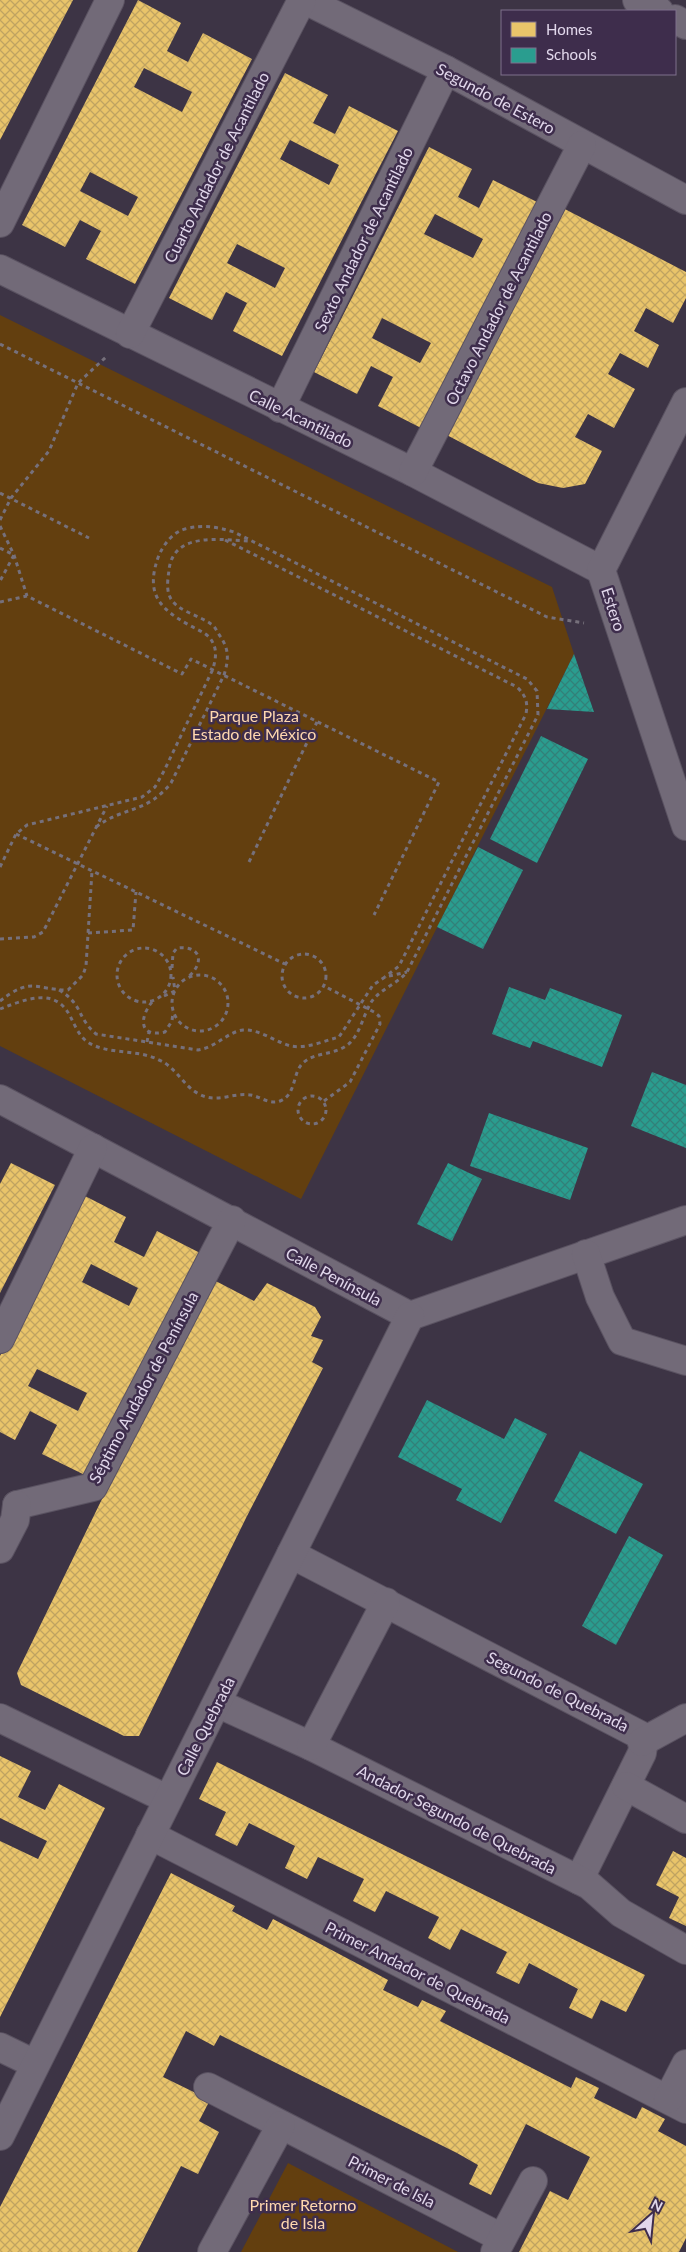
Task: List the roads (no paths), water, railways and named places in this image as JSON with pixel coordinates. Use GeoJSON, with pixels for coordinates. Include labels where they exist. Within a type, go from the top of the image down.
{"type":"FeatureCollection","features":[{"type":"Feature","properties":{"kind":"street"},"geometry":{"type":"LineString","coordinates":[[0,223],[110,0]]}},
{"type":"Feature","properties":{"kind":"street","name":"Segundo de Estero"},"geometry":{"type":"LineString","coordinates":[[303,0],[446,70],[582,145],[685,198]]}},
{"type":"Feature","properties":{"kind":"street","name":"Cuarto Andador de Acantilado"},"geometry":{"type":"LineString","coordinates":[[130,334],[303,0]]}},
{"type":"Feature","properties":{"kind":"street"},"geometry":{"type":"LineString","coordinates":[[637,0],[657,10]]}},
{"type":"Feature","properties":{"kind":"street","name":"Sexto Andador de Acantilado"},"geometry":{"type":"LineString","coordinates":[[280,408],[446,70]]}},
{"type":"Feature","properties":{"kind":"street","name":"Octavo Andador de Acantilado"},"geometry":{"type":"LineString","coordinates":[[413,472],[582,145]]}},
{"type":"Feature","properties":{"kind":"street","name":"Calle Acantilado"},"geometry":{"type":"LineString","coordinates":[[0,269],[413,472],[601,570]]}},
{"type":"Feature","properties":{"kind":"street","name":"Estero"},"geometry":{"type":"LineString","coordinates":[[686,402],[601,570],[686,826]]}},
{"type":"Feature","properties":{"kind":"street","name":"Calle Península"},"geometry":{"type":"LineString","coordinates":[[0,1099],[232,1220],[410,1316]]}},
{"type":"Feature","properties":{"kind":"street"},"geometry":{"type":"LineString","coordinates":[[0,1339],[93,1148]]}},
{"type":"Feature","properties":{"kind":"street","name":"Séptimo Andador de Península"},"geometry":{"type":"LineString","coordinates":[[9,1499],[93,1487],[232,1220]]}},
{"type":"Feature","properties":{"kind":"street"},"geometry":{"type":"LineString","coordinates":[[410,1316],[686,1220]]}},
{"type":"Feature","properties":{"kind":"street"},"geometry":{"type":"LineString","coordinates":[[586,1254],[600,1298],[622,1341],[686,1361]]}},
{"type":"Feature","properties":{"kind":"street","name":"Calle Quebrada"},"geometry":{"type":"LineString","coordinates":[[0,2136],[410,1316]]}},
{"type":"Feature","properties":{"kind":"street"},"geometry":{"type":"LineString","coordinates":[[0,1549],[15,1520],[9,1499]]}},
{"type":"Feature","properties":{"kind":"street","name":"Segundo de Quebrada"},"geometry":{"type":"LineString","coordinates":[[291,1554],[640,1735],[642,1753],[579,1880]]}},
{"type":"Feature","properties":{"kind":"street"},"geometry":{"type":"LineString","coordinates":[[311,1746],[386,1602]]}},
{"type":"Feature","properties":{"kind":"street","name":"Andador Segundo de Quebrada"},"geometry":{"type":"LineString","coordinates":[[217,1703],[311,1746],[598,1890],[621,1913],[686,1950]]}},
{"type":"Feature","properties":{"kind":"street"},"geometry":{"type":"LineString","coordinates":[[0,1718],[167,1799]]}},
{"type":"Feature","properties":{"kind":"street"},"geometry":{"type":"LineString","coordinates":[[642,1742],[686,1718]]}},
{"type":"Feature","properties":{"kind":"street"},"geometry":{"type":"LineString","coordinates":[[626,1786],[686,1820]]}},
{"type":"Feature","properties":{"kind":"street","name":"Primer Andador de Quebrada"},"geometry":{"type":"LineString","coordinates":[[150,1834],[677,2104]]}},
{"type":"Feature","properties":{"kind":"street"},"geometry":{"type":"LineString","coordinates":[[0,2047],[35,2064]]}},
{"type":"Feature","properties":{"kind":"street"},"geometry":{"type":"LineString","coordinates":[[677,2104],[686,2064]]}},
{"type":"Feature","properties":{"kind":"street","name":"Primer de Isla"},"geometry":{"type":"LineString","coordinates":[[208,2087],[499,2245],[533,2181]]}},
{"type":"Feature","properties":{"kind":"street"},"geometry":{"type":"LineString","coordinates":[[212,2252],[281,2125]]}},
{"type":"Feature","properties":{"kind":"park label","name":"Parque Plaza Estado de México"},"geometry":{"type":"Point","coordinates":[254,724]}},
{"type":"Feature","properties":{"kind":"park label","name":"Primer Retorno de Isla"},"geometry":{"type":"Point","coordinates":[303,2213]}}]}
